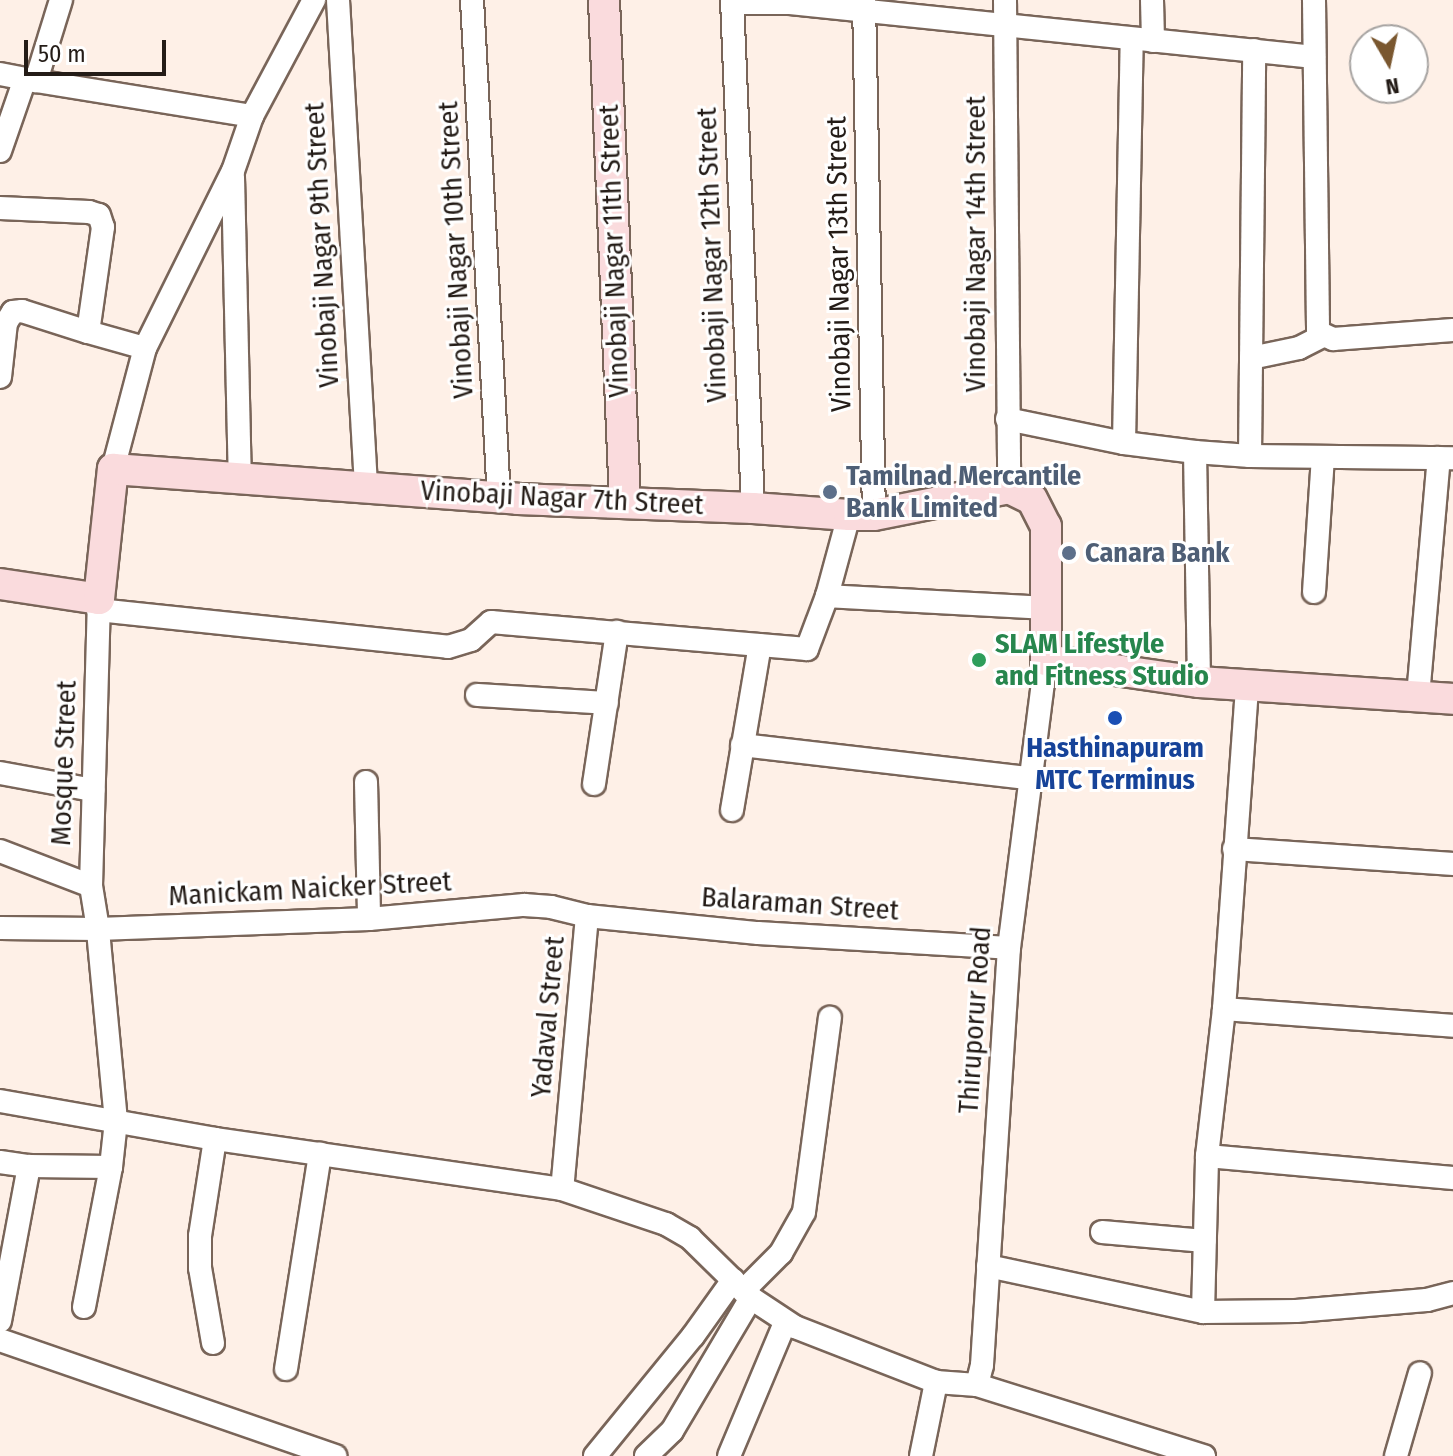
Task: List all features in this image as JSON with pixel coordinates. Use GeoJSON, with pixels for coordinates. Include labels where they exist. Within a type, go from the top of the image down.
{"type":"FeatureCollection","features":[{"type":"Feature","properties":{"kind":"street"},"geometry":{"type":"LineString","coordinates":[[0,151],[61,0]]}},
{"type":"Feature","properties":{"kind":"street"},"geometry":{"type":"LineString","coordinates":[[98,604],[113,469],[145,348],[233,171],[252,116],[314,0]]}},
{"type":"Feature","properties":{"kind":"street","name":"Vinobaji Nagar 9th Street"},"geometry":{"type":"LineString","coordinates":[[338,0],[366,488]]}},
{"type":"Feature","properties":{"kind":"street","name":"Vinobaji Nagar 10th Street"},"geometry":{"type":"LineString","coordinates":[[472,0],[499,497]]}},
{"type":"Feature","properties":{"kind":"street","name":"Vinobaji Nagar 11th Street"},"geometry":{"type":"LineString","coordinates":[[604,0],[625,502]]}},
{"type":"Feature","properties":{"kind":"street","name":"Vinobaji Nagar 14th Street"},"geometry":{"type":"LineString","coordinates":[[1005,0],[1009,488]]}},
{"type":"Feature","properties":{"kind":"street"},"geometry":{"type":"LineString","coordinates":[[1124,443],[1143,41],[1152,0]]}},
{"type":"Feature","properties":{"kind":"street"},"geometry":{"type":"LineString","coordinates":[[1314,0],[1315,319],[1323,336]]}},
{"type":"Feature","properties":{"kind":"street"},"geometry":{"type":"LineString","coordinates":[[732,2],[864,6],[1143,41],[1314,57]]}},
{"type":"Feature","properties":{"kind":"street","name":"Vinobaji Nagar 12th Street"},"geometry":{"type":"LineString","coordinates":[[732,2],[753,508]]}},
{"type":"Feature","properties":{"kind":"street","name":"Vinobaji Nagar 13th Street"},"geometry":{"type":"LineString","coordinates":[[760,645],[807,649],[861,515],[864,6]]}},
{"type":"Feature","properties":{"kind":"street"},"geometry":{"type":"LineString","coordinates":[[1250,456],[1254,50]]}},
{"type":"Feature","properties":{"kind":"street"},"geometry":{"type":"LineString","coordinates":[[0,74],[252,116]]}},
{"type":"Feature","properties":{"kind":"street"},"geometry":{"type":"LineString","coordinates":[[233,171],[240,480]]}},
{"type":"Feature","properties":{"kind":"street"},"geometry":{"type":"LineString","coordinates":[[0,208],[99,215],[103,227],[88,332]]}},
{"type":"Feature","properties":{"kind":"street"},"geometry":{"type":"LineString","coordinates":[[1,367],[6,323],[13,312],[22,311],[145,348]]}},
{"type":"Feature","properties":{"kind":"street"},"geometry":{"type":"LineString","coordinates":[[1251,358],[1299,348],[1323,336],[1333,339],[1453,330]]}},
{"type":"Feature","properties":{"kind":"street"},"geometry":{"type":"LineString","coordinates":[[1007,419],[1124,443],[1195,452],[1250,456],[1446,458],[1418,696]]}},
{"type":"Feature","properties":{"kind":"street"},"geometry":{"type":"LineString","coordinates":[[1195,452],[1199,682]]}},
{"type":"Feature","properties":{"kind":"street"},"geometry":{"type":"LineString","coordinates":[[1314,592],[1323,457]]}},
{"type":"Feature","properties":{"kind":"street","name":"Vinobaji Nagar 7th Street"},"geometry":{"type":"LineString","coordinates":[[113,469],[499,497],[861,515],[1009,488]]}},
{"type":"Feature","properties":{"kind":"street"},"geometry":{"type":"LineString","coordinates":[[1009,488],[1032,499],[1042,513],[1046,526],[1046,660],[1199,682],[1453,699]]}},
{"type":"Feature","properties":{"kind":"street"},"geometry":{"type":"LineString","coordinates":[[0,584],[98,604],[448,647],[471,640],[491,622],[760,645],[732,810]]}},
{"type":"Feature","properties":{"kind":"street"},"geometry":{"type":"LineString","coordinates":[[827,596],[1046,608]]}},
{"type":"Feature","properties":{"kind":"street","name":"Mosque Street"},"geometry":{"type":"LineString","coordinates":[[84,1307],[111,1167],[116,1121],[98,929],[91,886],[98,604]]}},
{"type":"Feature","properties":{"kind":"street"},"geometry":{"type":"LineString","coordinates":[[594,784],[617,632]]}},
{"type":"Feature","properties":{"kind":"street","name":"Thiruporur Road"},"geometry":{"type":"LineString","coordinates":[[977,1385],[982,1365],[1009,948],[1046,660]]}},
{"type":"Feature","properties":{"kind":"street"},"geometry":{"type":"LineString","coordinates":[[1203,1312],[1207,1156],[1224,1009],[1247,686]]}},
{"type":"Feature","properties":{"kind":"street"},"geometry":{"type":"LineString","coordinates":[[477,695],[607,703]]}},
{"type":"Feature","properties":{"kind":"street"},"geometry":{"type":"LineString","coordinates":[[742,745],[1029,778]]}},
{"type":"Feature","properties":{"kind":"street"},"geometry":{"type":"LineString","coordinates":[[0,773],[93,790]]}},
{"type":"Feature","properties":{"kind":"street"},"geometry":{"type":"LineString","coordinates":[[366,782],[369,919]]}},
{"type":"Feature","properties":{"kind":"street"},"geometry":{"type":"LineString","coordinates":[[1234,849],[1453,864]]}},
{"type":"Feature","properties":{"kind":"street"},"geometry":{"type":"LineString","coordinates":[[0,851],[91,886]]}},
{"type":"Feature","properties":{"kind":"street","name":"Manickam Naicker Street"},"geometry":{"type":"LineString","coordinates":[[0,928],[98,929],[369,919],[524,905]]}},
{"type":"Feature","properties":{"kind":"street","name":"Yadaval Street"},"geometry":{"type":"LineString","coordinates":[[524,905],[587,916],[562,1189]]}},
{"type":"Feature","properties":{"kind":"street","name":"Balaraman Street"},"geometry":{"type":"LineString","coordinates":[[587,916],[758,933],[1009,948]]}},
{"type":"Feature","properties":{"kind":"street"},"geometry":{"type":"LineString","coordinates":[[1224,1009],[1453,1026]]}},
{"type":"Feature","properties":{"kind":"street"},"geometry":{"type":"LineString","coordinates":[[595,1456],[693,1336],[781,1253],[804,1212],[830,1018]]}},
{"type":"Feature","properties":{"kind":"street"},"geometry":{"type":"LineString","coordinates":[[0,1101],[215,1139],[562,1189],[666,1224],[690,1238],[742,1290],[785,1323],[936,1382],[977,1385],[1204,1456]]}},
{"type":"Feature","properties":{"kind":"street"},"geometry":{"type":"LineString","coordinates":[[213,1343],[200,1268],[200,1236],[215,1139]]}},
{"type":"Feature","properties":{"kind":"street"},"geometry":{"type":"LineString","coordinates":[[286,1369],[320,1154]]}},
{"type":"Feature","properties":{"kind":"street"},"geometry":{"type":"LineString","coordinates":[[1207,1156],[1453,1178]]}},
{"type":"Feature","properties":{"kind":"street"},"geometry":{"type":"LineString","coordinates":[[0,1162],[29,1166],[111,1167]]}},
{"type":"Feature","properties":{"kind":"street"},"geometry":{"type":"LineString","coordinates":[[0,1321],[29,1166]]}},
{"type":"Feature","properties":{"kind":"street"},"geometry":{"type":"LineString","coordinates":[[1102,1232],[1205,1241]]}},
{"type":"Feature","properties":{"kind":"street"},"geometry":{"type":"LineString","coordinates":[[988,1266],[1203,1312],[1296,1311],[1427,1300],[1453,1293]]}},
{"type":"Feature","properties":{"kind":"street"},"geometry":{"type":"LineString","coordinates":[[646,1456],[672,1431],[742,1290]]}},
{"type":"Feature","properties":{"kind":"street"},"geometry":{"type":"LineString","coordinates":[[729,1456],[785,1323]]}},
{"type":"Feature","properties":{"kind":"street"},"geometry":{"type":"LineString","coordinates":[[0,1340],[335,1456]]}},
{"type":"Feature","properties":{"kind":"street"},"geometry":{"type":"LineString","coordinates":[[1396,1456],[1420,1373]]}},
{"type":"Feature","properties":{"kind":"street"},"geometry":{"type":"LineString","coordinates":[[921,1456],[936,1382]]}},
{"type":"Feature","properties":{"kind":"place","name":"Tamilnad Mercantile Bank Limited"},"geometry":{"type":"Point","coordinates":[830,492]}},
{"type":"Feature","properties":{"kind":"place","name":"Canara Bank"},"geometry":{"type":"Point","coordinates":[1069,553]}},
{"type":"Feature","properties":{"kind":"place","name":"SLAM Lifestyle and Fitness Studio"},"geometry":{"type":"Point","coordinates":[979,660]}},
{"type":"Feature","properties":{"kind":"place","name":"Hasthinapuram MTC Terminus"},"geometry":{"type":"Point","coordinates":[1115,718]}}]}
